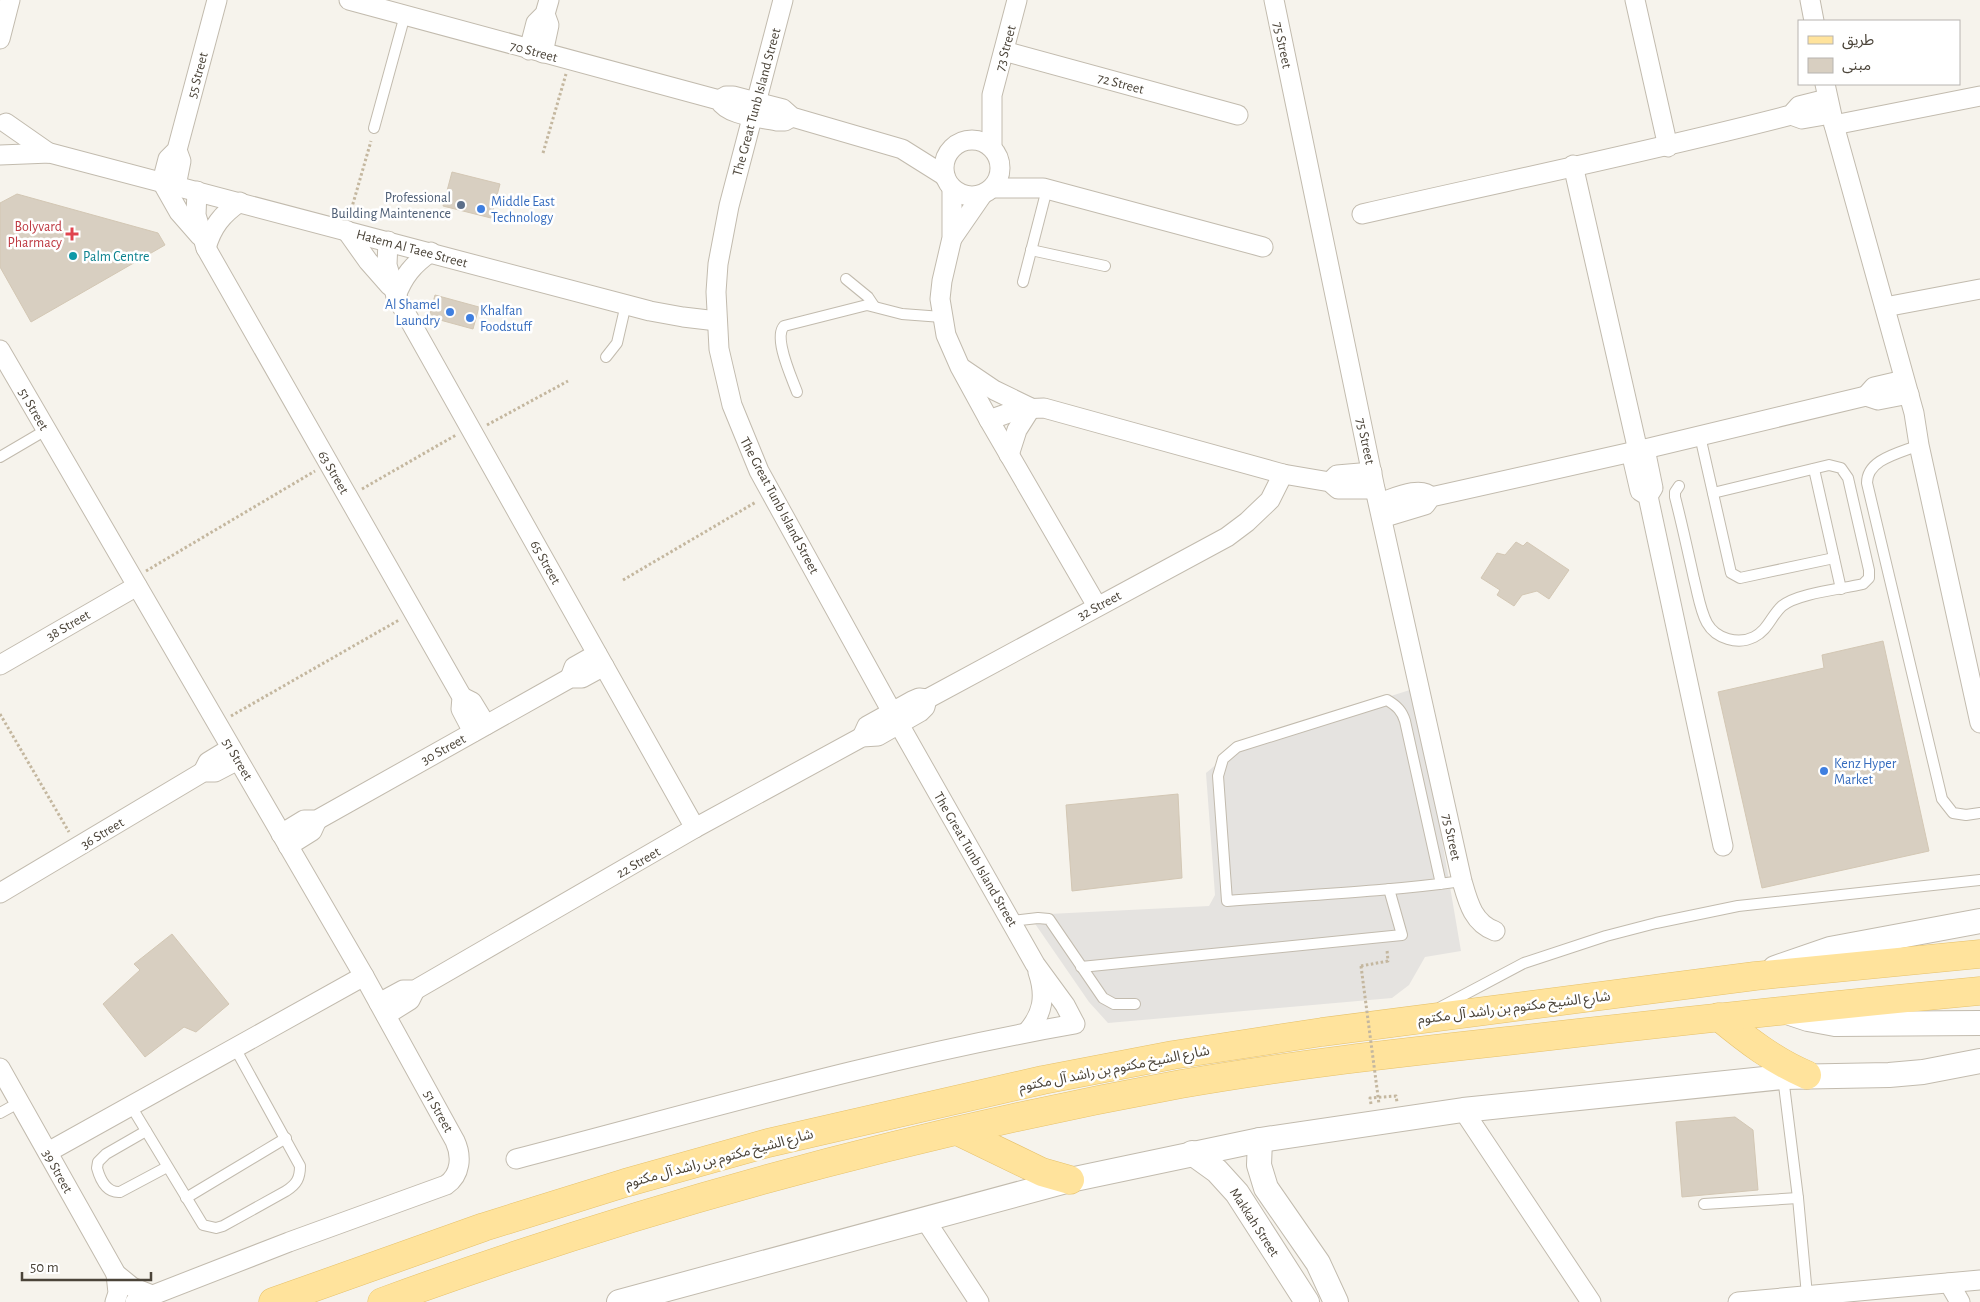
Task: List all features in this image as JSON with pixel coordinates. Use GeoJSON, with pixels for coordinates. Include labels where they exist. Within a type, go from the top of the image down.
{"type":"FeatureCollection","features":[{"type":"Feature","properties":{"kind":"main road","name":"شارع الشيخ مكتوم بن راشد آل مكتوم"},"geometry":{"type":"LineString","coordinates":[[272,1302],[484,1227],[634,1181],[768,1144],[1080,1073],[1183,1054],[1417,1020],[1755,976],[1980,954]]}},
{"type":"Feature","properties":{"kind":"main road","name":"شارع الشيخ مكتوم بن راشد آل مكتوم"},"geometry":{"type":"LineString","coordinates":[[382,1302],[487,1264],[630,1218],[871,1151],[1182,1084],[1386,1054],[1783,1010],[1980,992]]}},
{"type":"Feature","properties":{"kind":"main road"},"geometry":{"type":"LineString","coordinates":[[1719,1017],[1795,1076]]}},
{"type":"Feature","properties":{"kind":"main road"},"geometry":{"type":"LineString","coordinates":[[957,1131],[1042,1172],[1070,1180]]}},
{"type":"Feature","properties":{"kind":"street"},"geometry":{"type":"LineString","coordinates":[[0,39],[10,0]]}},
{"type":"Feature","properties":{"kind":"street","name":"55 Street"},"geometry":{"type":"LineString","coordinates":[[169,184],[181,161],[177,150],[217,0]]}},
{"type":"Feature","properties":{"kind":"street","name":"70 Street"},"geometry":{"type":"LineString","coordinates":[[349,0],[718,100],[727,108],[755,109],[781,122],[792,117],[902,149],[948,182]]}},
{"type":"Feature","properties":{"kind":"street","name":"The Great Tunb Island Street"},"geometry":{"type":"LineString","coordinates":[[783,0],[723,234],[718,264],[717,320],[719,349],[732,405],[749,450],[895,718],[1036,964],[1064,1005],[1074,1024],[1027,1032]]}},
{"type":"Feature","properties":{"kind":"street","name":"73 Street"},"geometry":{"type":"LineString","coordinates":[[959,144],[992,95],[1017,0]]}},
{"type":"Feature","properties":{"kind":"street","name":"75 Street"},"geometry":{"type":"LineString","coordinates":[[1274,0],[1377,495],[1462,881],[1477,919],[1487,928],[1495,931]]}},
{"type":"Feature","properties":{"kind":"street"},"geometry":{"type":"LineString","coordinates":[[1634,0],[1668,147]]}},
{"type":"Feature","properties":{"kind":"street"},"geometry":{"type":"LineString","coordinates":[[1810,0],[1814,20]]}},
{"type":"Feature","properties":{"kind":"street"},"geometry":{"type":"LineString","coordinates":[[536,51],[536,23],[547,7]]}},
{"type":"Feature","properties":{"kind":"street","name":"72 Street"},"geometry":{"type":"LineString","coordinates":[[1004,51],[1238,116]]}},
{"type":"Feature","properties":{"kind":"street","name":"73 Street"},"geometry":{"type":"LineString","coordinates":[[992,95],[996,153]]}},
{"type":"Feature","properties":{"kind":"street"},"geometry":{"type":"LineString","coordinates":[[1362,214],[1573,166],[1668,147],[1791,115],[1802,119],[1829,106],[1980,96]]}},
{"type":"Feature","properties":{"kind":"street"},"geometry":{"type":"LineString","coordinates":[[1829,106],[1906,387],[1974,671],[1980,723]]}},
{"type":"Feature","properties":{"kind":"street"},"geometry":{"type":"LineString","coordinates":[[0,155],[8,140],[2,115]]}},
{"type":"Feature","properties":{"kind":"street","name":"Hatem Al Taee Street"},"geometry":{"type":"LineString","coordinates":[[2,115],[50,153]]}},
{"type":"Feature","properties":{"kind":"street"},"geometry":{"type":"LineString","coordinates":[[1097,606],[989,420],[960,367],[946,335],[942,317],[942,281],[952,238],[945,161],[959,144],[974,140],[996,153],[1020,175],[1045,189],[1263,248]]}},
{"type":"Feature","properties":{"kind":"street","name":"70 Street"},"geometry":{"type":"LineString","coordinates":[[902,149],[959,144]]}},
{"type":"Feature","properties":{"kind":"street","name":"Hatem Al Taee Street"},"geometry":{"type":"LineString","coordinates":[[0,155],[50,153],[626,304],[683,317],[717,320]]}},
{"type":"Feature","properties":{"kind":"street"},"geometry":{"type":"LineString","coordinates":[[952,238],[987,192],[1001,170],[996,153]]}},
{"type":"Feature","properties":{"kind":"street"},"geometry":{"type":"LineString","coordinates":[[1573,166],[1638,451],[1653,488],[1648,496],[1723,846]]}},
{"type":"Feature","properties":{"kind":"street"},"geometry":{"type":"LineString","coordinates":[[948,182],[966,196],[987,192],[1045,189]]}},
{"type":"Feature","properties":{"kind":"street","name":"63 Street"},"geometry":{"type":"LineString","coordinates":[[169,184],[179,212],[204,243],[462,697],[472,702],[480,729]]}},
{"type":"Feature","properties":{"kind":"street","name":"63 Street"},"geometry":{"type":"LineString","coordinates":[[197,191],[196,215],[204,243]]}},
{"type":"Feature","properties":{"kind":"street"},"geometry":{"type":"LineString","coordinates":[[204,243],[214,226],[230,209],[240,202]]}},
{"type":"Feature","properties":{"kind":"street","name":"65 Street"},"geometry":{"type":"LineString","coordinates":[[346,230],[368,261],[394,292],[695,828]]}},
{"type":"Feature","properties":{"kind":"street","name":"65 Street"},"geometry":{"type":"LineString","coordinates":[[388,241],[387,265],[394,292]]}},
{"type":"Feature","properties":{"kind":"street"},"geometry":{"type":"LineString","coordinates":[[394,292],[412,266],[431,252]]}},
{"type":"Feature","properties":{"kind":"street"},"geometry":{"type":"LineString","coordinates":[[1885,307],[1980,289]]}},
{"type":"Feature","properties":{"kind":"street","name":"51 Street"},"geometry":{"type":"LineString","coordinates":[[0,350],[364,976],[455,1141],[460,1155],[456,1174],[450,1182],[442,1187],[289,1242],[152,1295]]}},
{"type":"Feature","properties":{"kind":"street"},"geometry":{"type":"LineString","coordinates":[[960,367],[994,390],[1031,408]]}},
{"type":"Feature","properties":{"kind":"street"},"geometry":{"type":"LineString","coordinates":[[989,420],[1009,411],[1031,408],[1059,411],[1276,472],[1330,482],[1338,489],[1425,505],[1431,497],[1638,451],[1866,396],[1878,400],[1906,387]]}},
{"type":"Feature","properties":{"kind":"street"},"geometry":{"type":"LineString","coordinates":[[1009,455],[1017,430],[1031,408]]}},
{"type":"Feature","properties":{"kind":"street","name":"32 Street"},"geometry":{"type":"LineString","coordinates":[[895,718],[923,710],[927,699],[1227,537],[1248,522],[1265,503],[1262,491],[1276,472]]}},
{"type":"Feature","properties":{"kind":"street","name":"38 Street"},"geometry":{"type":"LineString","coordinates":[[0,665],[135,582]]}},
{"type":"Feature","properties":{"kind":"street","name":"30 Street"},"geometry":{"type":"LineString","coordinates":[[284,840],[304,820],[317,820],[570,678],[574,667],[601,660]]}},
{"type":"Feature","properties":{"kind":"street","name":"22 Street"},"geometry":{"type":"LineString","coordinates":[[382,1009],[403,990],[415,990],[695,828],[862,737],[874,737],[895,718]]}},
{"type":"Feature","properties":{"kind":"street","name":"36 Street"},"geometry":{"type":"LineString","coordinates":[[0,893],[203,772],[208,762],[234,754]]}},
{"type":"Feature","properties":{"kind":"street"},"geometry":{"type":"LineString","coordinates":[[1755,976],[1830,949],[1980,921]]}},
{"type":"Feature","properties":{"kind":"street","name":"The Great Tunb Island Street"},"geometry":{"type":"LineString","coordinates":[[1027,1032],[1040,1014],[1043,1003],[1043,992],[1036,964]]}},
{"type":"Feature","properties":{"kind":"street"},"geometry":{"type":"LineString","coordinates":[[48,1152],[364,976]]}},
{"type":"Feature","properties":{"kind":"street"},"geometry":{"type":"LineString","coordinates":[[1783,1010],[1808,1019],[1834,1024],[1980,1023]]}},
{"type":"Feature","properties":{"kind":"street"},"geometry":{"type":"LineString","coordinates":[[516,1159],[842,1074],[1027,1032]]}},
{"type":"Feature","properties":{"kind":"street"},"geometry":{"type":"LineString","coordinates":[[619,1302],[924,1218],[1070,1180],[1192,1152],[1463,1110],[1795,1076],[1890,1075],[1923,1072],[1980,1061]]}},
{"type":"Feature","properties":{"kind":"street","name":"39 Street"},"geometry":{"type":"LineString","coordinates":[[0,1068],[116,1274],[132,1288],[152,1295]]}},
{"type":"Feature","properties":{"kind":"street"},"geometry":{"type":"LineString","coordinates":[[1463,1110],[1592,1302]]}},
{"type":"Feature","properties":{"kind":"street","name":"Makkah Street"},"geometry":{"type":"LineString","coordinates":[[1260,1140],[1259,1165],[1266,1188],[1318,1263],[1339,1300]]}},
{"type":"Feature","properties":{"kind":"street","name":"Makkah Street"},"geometry":{"type":"LineString","coordinates":[[1192,1152],[1217,1171],[1237,1193],[1307,1302]]}},
{"type":"Feature","properties":{"kind":"street"},"geometry":{"type":"LineString","coordinates":[[924,1218],[979,1302]]}},
{"type":"Feature","properties":{"kind":"street","name":"39 Street"},"geometry":{"type":"LineString","coordinates":[[115,1302],[118,1293],[116,1274]]}},
{"type":"Feature","properties":{"kind":"street"},"geometry":{"type":"LineString","coordinates":[[1738,1302],[1980,1280]]}},
{"type":"Feature","properties":{"kind":"street"},"geometry":{"type":"LineString","coordinates":[[1948,1284],[1960,1302]]}},
{"type":"Feature","properties":{"kind":"street"},"geometry":{"type":"LineString","coordinates":[[135,1302],[152,1295]]}},
{"type":"Feature","properties":{"kind":"lane"},"geometry":{"type":"LineString","coordinates":[[374,128],[405,15]]}},
{"type":"Feature","properties":{"kind":"lane"},"geometry":{"type":"LineString","coordinates":[[1023,282],[1045,189]]}},
{"type":"Feature","properties":{"kind":"lane"},"geometry":{"type":"LineString","coordinates":[[1031,250],[1106,266]]}},
{"type":"Feature","properties":{"kind":"lane"},"geometry":{"type":"LineString","coordinates":[[846,279],[868,297],[874,306]]}},
{"type":"Feature","properties":{"kind":"lane"},"geometry":{"type":"LineString","coordinates":[[606,357],[616,343],[626,304]]}},
{"type":"Feature","properties":{"kind":"lane"},"geometry":{"type":"LineString","coordinates":[[797,392],[779,339],[781,330],[788,324],[832,316],[860,306],[874,306],[902,314],[942,317]]}},
{"type":"Feature","properties":{"kind":"lane"},"geometry":{"type":"LineString","coordinates":[[0,456],[46,430]]}},
{"type":"Feature","properties":{"kind":"lane"},"geometry":{"type":"LineString","coordinates":[[1700,436],[1728,568],[1735,576],[1746,577],[1834,558]]}},
{"type":"Feature","properties":{"kind":"lane"},"geometry":{"type":"LineString","coordinates":[[1919,445],[1875,464],[1868,472],[1867,483],[1942,799],[1953,812],[1966,815],[1980,813]]}},
{"type":"Feature","properties":{"kind":"lane"},"geometry":{"type":"LineString","coordinates":[[1679,486],[1675,492],[1675,497],[1700,605],[1707,623],[1718,635],[1740,641],[1755,637],[1767,627],[1775,614],[1787,602],[1863,584],[1868,578],[1869,570],[1845,472],[1836,466],[1814,469],[1712,493]]}},
{"type":"Feature","properties":{"kind":"lane"},"geometry":{"type":"LineString","coordinates":[[1814,469],[1841,589]]}},
{"type":"Feature","properties":{"kind":"lane"},"geometry":{"type":"LineString","coordinates":[[1441,884],[1405,721],[1402,712],[1396,705],[1387,700],[1236,747],[1226,754],[1220,764],[1218,776],[1227,901],[1389,889],[1441,884],[1462,881]]}},
{"type":"Feature","properties":{"kind":"lane"},"geometry":{"type":"LineString","coordinates":[[1417,1020],[1524,964],[1606,936],[1656,923],[1738,906],[1980,880]]}},
{"type":"Feature","properties":{"kind":"lane"},"geometry":{"type":"LineString","coordinates":[[1081,967],[1402,935],[1389,889]]}},
{"type":"Feature","properties":{"kind":"lane"},"geometry":{"type":"LineString","coordinates":[[1011,921],[1038,918],[1049,919],[1103,998],[1114,1004],[1135,1004]]}},
{"type":"Feature","properties":{"kind":"lane"},"geometry":{"type":"LineString","coordinates":[[131,1106],[203,1225],[216,1228],[286,1191],[295,1185],[300,1176],[300,1166],[235,1048]]}},
{"type":"Feature","properties":{"kind":"lane"},"geometry":{"type":"LineString","coordinates":[[1795,1076],[1798,1198],[1807,1295]]}},
{"type":"Feature","properties":{"kind":"lane"},"geometry":{"type":"LineString","coordinates":[[0,1114],[20,1102]]}},
{"type":"Feature","properties":{"kind":"lane"},"geometry":{"type":"LineString","coordinates":[[146,1131],[102,1157],[97,1168],[103,1183],[110,1190],[120,1192],[167,1167]]}},
{"type":"Feature","properties":{"kind":"lane"},"geometry":{"type":"LineString","coordinates":[[186,1198],[286,1138]]}},
{"type":"Feature","properties":{"kind":"lane"},"geometry":{"type":"LineString","coordinates":[[1704,1204],[1798,1198]]}},
{"type":"Feature","properties":{"kind":"path"},"geometry":{"type":"LineString","coordinates":[[543,153],[570,60]]}},
{"type":"Feature","properties":{"kind":"path"},"geometry":{"type":"LineString","coordinates":[[346,230],[374,128]]}},
{"type":"Feature","properties":{"kind":"path"},"geometry":{"type":"LineString","coordinates":[[348,497],[568,381]]}},
{"type":"Feature","properties":{"kind":"path"},"geometry":{"type":"LineString","coordinates":[[135,582],[329,463]]}},
{"type":"Feature","properties":{"kind":"path"},"geometry":{"type":"LineString","coordinates":[[623,580],[772,493]]}},
{"type":"Feature","properties":{"kind":"path"},"geometry":{"type":"LineString","coordinates":[[217,724],[414,612]]}},
{"type":"Feature","properties":{"kind":"path"},"geometry":{"type":"LineString","coordinates":[[0,714],[77,847]]}},
{"type":"Feature","properties":{"kind":"path"},"geometry":{"type":"LineString","coordinates":[[1379,1104],[1361,966],[1388,961]]}},
{"type":"Feature","properties":{"kind":"shaded area"},"geometry":{"type":"Polygon","coordinates":[[[1416,688],[1461,951],[1425,957],[1409,985],[1392,998],[1108,1023],[1089,1002],[1029,915],[1209,906],[1215,895],[1206,773],[1241,744],[1416,688]]]}},
{"type":"Feature","properties":{"kind":"building"},"geometry":{"type":"Polygon","coordinates":[[[452,172],[500,184],[491,218],[443,206],[452,172]]]}},
{"type":"Feature","properties":{"kind":"building","name":"Palm Centre"},"geometry":{"type":"Polygon","coordinates":[[[17,194],[158,233],[165,245],[31,322],[0,267],[0,203],[17,194]]]}},
{"type":"Feature","properties":{"kind":"building"},"geometry":{"type":"Polygon","coordinates":[[[435,295],[479,307],[473,329],[429,317],[435,295]]]}},
{"type":"Feature","properties":{"kind":"building"},"geometry":{"type":"Polygon","coordinates":[[[1516,542],[1523,546],[1527,542],[1569,570],[1549,599],[1537,591],[1522,595],[1514,606],[1497,595],[1500,590],[1481,578],[1497,553],[1505,555],[1516,542]]]}},
{"type":"Feature","properties":{"kind":"building","name":"Kenz Hyper Market"},"geometry":{"type":"Polygon","coordinates":[[[1883,641],[1929,851],[1762,888],[1718,692],[1824,668],[1822,655],[1883,641]]]}},
{"type":"Feature","properties":{"kind":"building"},"geometry":{"type":"Polygon","coordinates":[[[1178,794],[1182,878],[1072,891],[1066,805],[1178,794]]]}},
{"type":"Feature","properties":{"kind":"building"},"geometry":{"type":"Polygon","coordinates":[[[172,934],[229,1004],[196,1032],[184,1027],[145,1057],[103,1004],[140,970],[134,964],[172,934]]]}},
{"type":"Feature","properties":{"kind":"building"},"geometry":{"type":"Polygon","coordinates":[[[1735,1117],[1753,1130],[1758,1190],[1682,1197],[1676,1122],[1735,1117]]]}},
{"type":"Feature","properties":{"kind":"place","name":"Professional Building Maintenence"},"geometry":{"type":"Point","coordinates":[461,205]}},
{"type":"Feature","properties":{"kind":"place","name":"Middle East Technology"},"geometry":{"type":"Point","coordinates":[481,209]}},
{"type":"Feature","properties":{"kind":"place","name":"Bolyvard Pharmacy"},"geometry":{"type":"Point","coordinates":[72,234]}},
{"type":"Feature","properties":{"kind":"place","name":"Palm Centre"},"geometry":{"type":"Point","coordinates":[73,256]}},
{"type":"Feature","properties":{"kind":"place","name":"Al Shamel Laundry"},"geometry":{"type":"Point","coordinates":[450,312]}},
{"type":"Feature","properties":{"kind":"place","name":"Khalfan Foodstuff"},"geometry":{"type":"Point","coordinates":[470,318]}},
{"type":"Feature","properties":{"kind":"place","name":"Kenz Hyper Market"},"geometry":{"type":"Point","coordinates":[1824,771]}}]}
